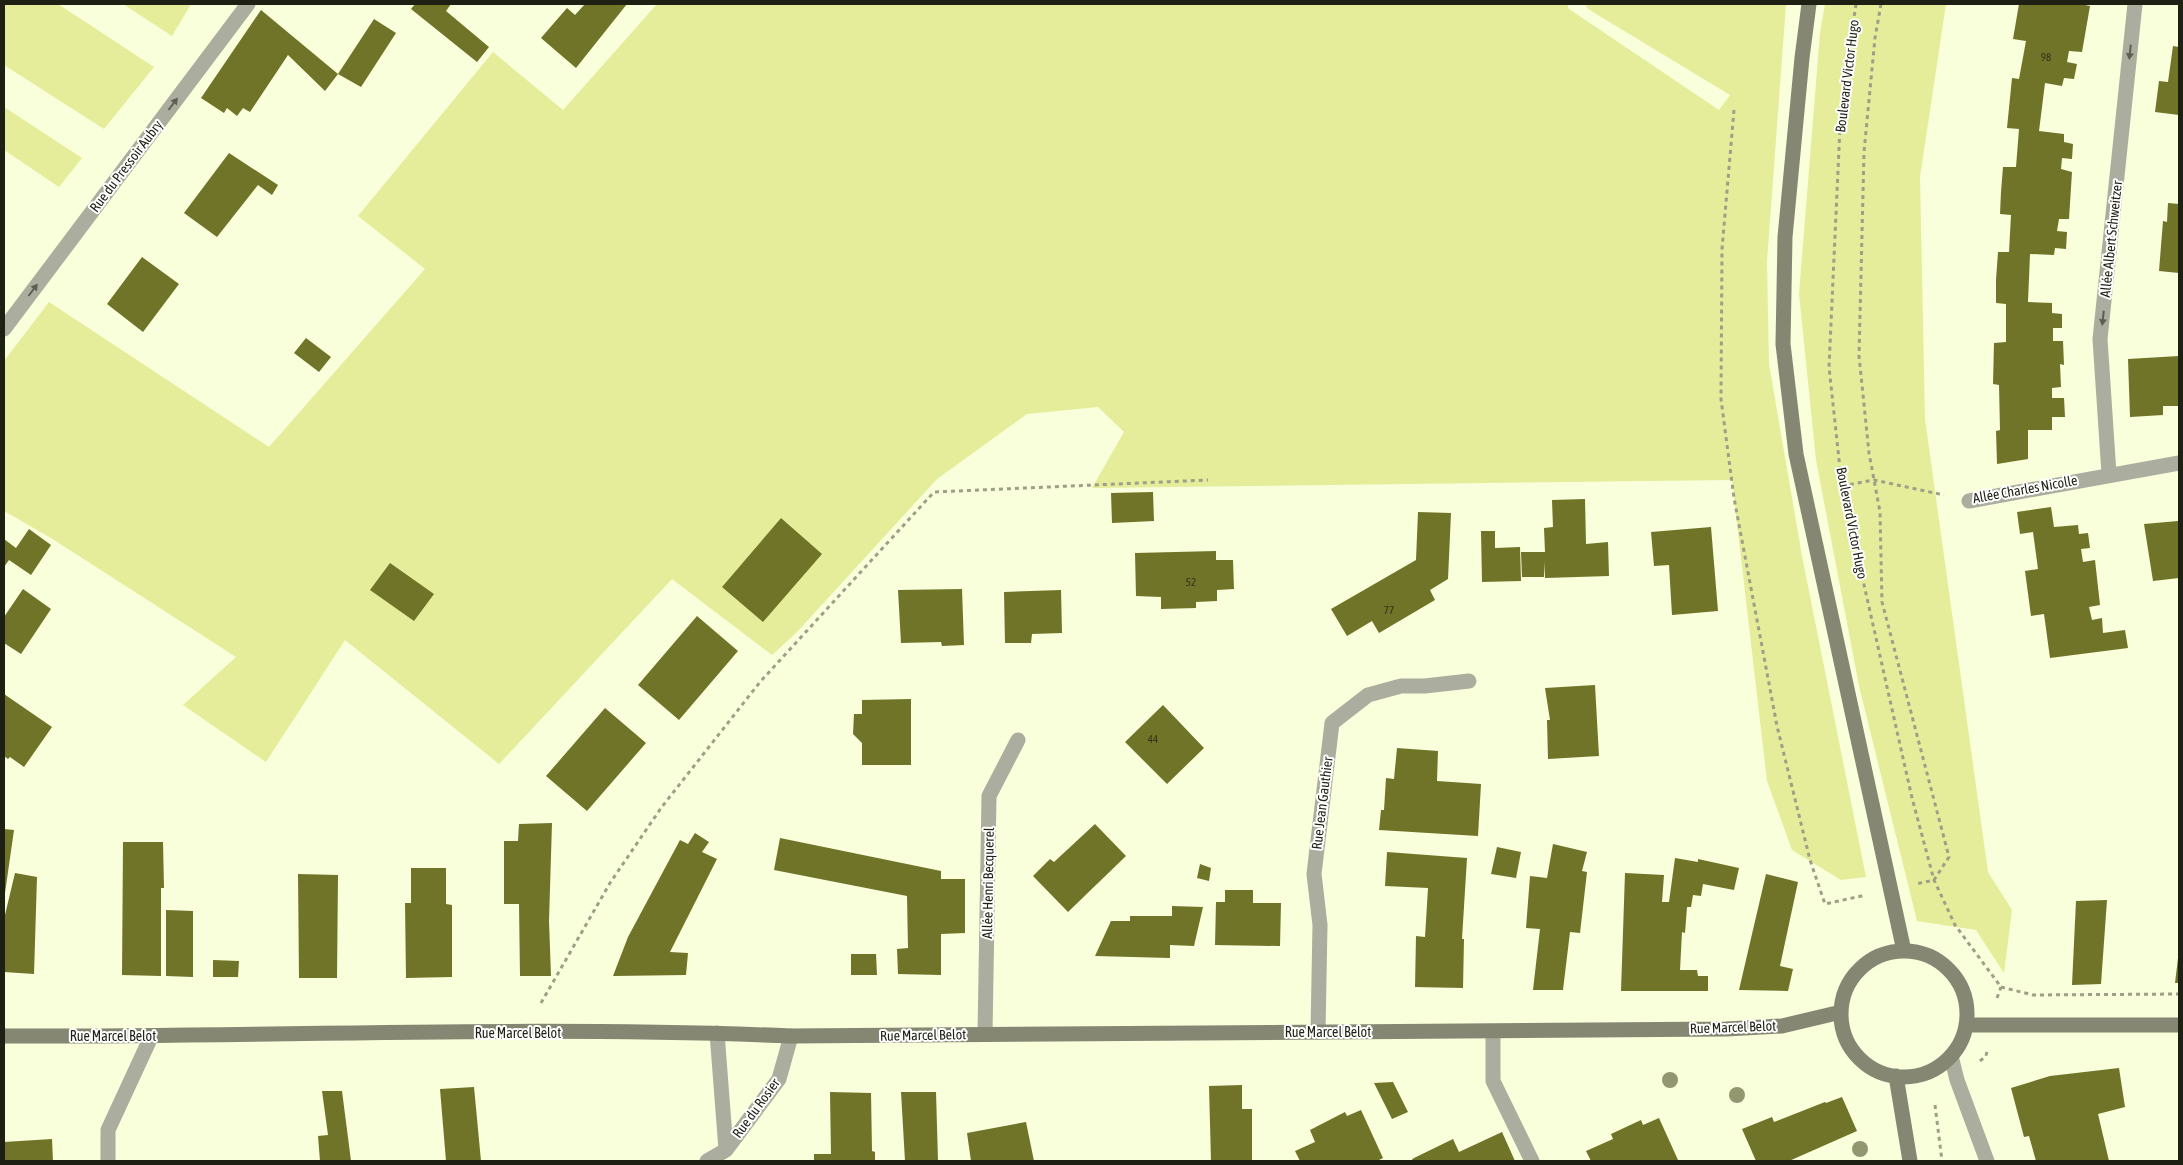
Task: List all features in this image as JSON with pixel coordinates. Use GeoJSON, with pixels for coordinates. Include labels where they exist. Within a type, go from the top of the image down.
{"type":"FeatureCollection","features":[{"type":"Feature","properties":{"kind":"main road"},"geometry":{"type":"LineString","coordinates":[[1810,4],[1802,58],[1785,237],[1783,344],[1796,454],[1904,951]]}},
{"type":"Feature","properties":{"kind":"main road"},"geometry":{"type":"LineString","coordinates":[[1904,951],[1926,955],[1944,966],[1958,983],[1966,1003],[1966,1025],[1960,1041],[1951,1056],[1935,1068],[1916,1076],[1896,1076],[1878,1071],[1870,1066],[1850,1048],[1843,1030],[1841,1012],[1844,993],[1854,976],[1868,962],[1885,954],[1904,951]]}},
{"type":"Feature","properties":{"kind":"main road","name":"Rue Marcel Belot"},"geometry":{"type":"LineString","coordinates":[[4,1036],[151,1037],[524,1032],[717,1033],[791,1036],[1726,1029],[1782,1026],[1841,1012]]}},
{"type":"Feature","properties":{"kind":"main road"},"geometry":{"type":"LineString","coordinates":[[1966,1025],[2179,1025]]}},
{"type":"Feature","properties":{"kind":"main road"},"geometry":{"type":"LineString","coordinates":[[1896,1076],[1910,1161]]}},
{"type":"Feature","properties":{"kind":"street","name":"Rue du Pressoir Aubry"},"geometry":{"type":"LineString","coordinates":[[4,329],[248,4]]}},
{"type":"Feature","properties":{"kind":"street","name":"Allée Albert Schweitzer"},"geometry":{"type":"LineString","coordinates":[[2109,474],[2100,339],[2135,4]]}},
{"type":"Feature","properties":{"kind":"street","name":"Allée Charles Nicolle"},"geometry":{"type":"LineString","coordinates":[[1969,500],[2179,462]]}},
{"type":"Feature","properties":{"kind":"street","name":"Rue Jean Gauthier"},"geometry":{"type":"LineString","coordinates":[[1318,1032],[1320,925],[1314,874],[1332,723],[1368,695],[1400,686],[1425,686],[1469,681]]}},
{"type":"Feature","properties":{"kind":"street","name":"Allée Henri Becquerel"},"geometry":{"type":"LineString","coordinates":[[985,1034],[989,796],[1018,740]]}},
{"type":"Feature","properties":{"kind":"street"},"geometry":{"type":"LineString","coordinates":[[1493,1032],[1493,1081],[1532,1161]]}},
{"type":"Feature","properties":{"kind":"street","name":"Rue du Rosier"},"geometry":{"type":"LineString","coordinates":[[717,1033],[726,1150]]}},
{"type":"Feature","properties":{"kind":"street","name":"Rue du Rosier"},"geometry":{"type":"LineString","coordinates":[[707,1161],[726,1150],[779,1079],[791,1036]]}},
{"type":"Feature","properties":{"kind":"street"},"geometry":{"type":"LineString","coordinates":[[108,1161],[108,1130],[151,1037]]}},
{"type":"Feature","properties":{"kind":"street"},"geometry":{"type":"LineString","coordinates":[[1951,1056],[1957,1080],[1987,1161]]}},
{"type":"Feature","properties":{"kind":"path","name":"Boulevard Victor Hugo"},"geometry":{"type":"LineString","coordinates":[[1856,4],[1841,105],[1829,367],[1842,486],[1908,778],[1934,880],[1955,925],[2001,987],[2033,994],[2179,994]]}},
{"type":"Feature","properties":{"kind":"path"},"geometry":{"type":"LineString","coordinates":[[1734,110],[1722,249],[1722,399],[1734,498],[1777,726],[1810,860],[1825,904],[1934,880],[1949,857],[1882,602],[1880,512],[1869,453],[1859,356],[1864,152],[1875,38],[1881,4]]}},
{"type":"Feature","properties":{"kind":"path"},"geometry":{"type":"LineString","coordinates":[[524,1032],[610,883],[662,808],[760,682],[934,492],[1208,480]]}},
{"type":"Feature","properties":{"kind":"path","name":"Allée Charles Nicolle"},"geometry":{"type":"LineString","coordinates":[[1842,486],[1874,480],[1969,500]]}},
{"type":"Feature","properties":{"kind":"path"},"geometry":{"type":"LineString","coordinates":[[1935,1105],[1942,1161]]}},
{"type":"Feature","properties":{"kind":"green space"},"geometry":{"type":"Polygon","coordinates":[[[4,4],[58,4],[154,67],[104,129],[4,65],[4,4]]]}},
{"type":"Feature","properties":{"kind":"green space"},"geometry":{"type":"Polygon","coordinates":[[[123,4],[191,4],[172,36],[123,4]]]}},
{"type":"Feature","properties":{"kind":"green space"},"geometry":{"type":"Polygon","coordinates":[[[657,4],[1567,4],[1569,9],[1719,110],[1730,95],[1588,9],[1585,4],[1786,4],[1767,261],[1769,364],[1802,556],[1866,877],[1841,880],[1792,850],[1767,781],[1732,480],[1092,488],[1124,432],[1098,407],[1027,414],[937,479],[797,632],[772,655],[672,579],[499,764],[345,640],[266,762],[183,705],[236,657],[51,538],[4,511],[4,361],[49,302],[269,447],[425,269],[358,216],[493,52],[563,110],[657,4]]]}},
{"type":"Feature","properties":{"kind":"green space"},"geometry":{"type":"Polygon","coordinates":[[[1825,4],[1946,4],[1920,177],[1925,419],[1988,872],[2012,910],[2004,973],[1976,930],[1917,921],[1859,686],[1816,460],[1799,294],[1820,33],[1825,4]]]}},
{"type":"Feature","properties":{"kind":"green space"},"geometry":{"type":"Polygon","coordinates":[[[4,107],[82,158],[59,187],[4,150],[4,107]]]}},
{"type":"Feature","properties":{"kind":"building"},"geometry":{"type":"Polygon","coordinates":[[[415,4],[451,4],[446,11],[489,47],[477,62],[411,9],[415,4]]]}},
{"type":"Feature","properties":{"kind":"building"},"geometry":{"type":"Polygon","coordinates":[[[585,4],[627,4],[576,68],[541,38],[567,8],[575,15],[585,4]]]}},
{"type":"Feature","properties":{"kind":"building"},"geometry":{"type":"Polygon","coordinates":[[[2019,4],[2080,4],[2090,6],[2082,52],[2069,51],[2067,62],[2077,64],[2074,79],[2064,78],[2062,86],[2045,83],[2039,131],[2064,134],[2064,142],[2073,144],[2072,159],[2062,158],[2061,169],[2072,172],[2069,219],[2059,219],[2057,231],[2067,232],[2066,249],[2055,248],[2054,255],[2030,254],[2028,302],[2052,303],[2052,313],[2062,314],[2062,328],[2053,328],[2053,341],[2063,341],[2064,365],[2060,364],[2061,387],[2052,388],[2052,398],[2064,398],[2065,417],[2052,417],[2052,430],[2028,430],[2028,459],[1997,464],[1996,431],[2000,430],[1999,385],[1993,384],[1994,343],[2006,342],[2006,304],[1996,303],[1996,280],[1998,252],[2009,252],[2011,215],[2000,214],[2003,167],[2016,167],[2019,129],[2007,128],[2012,78],[2019,79],[2026,41],[2013,39],[2019,4]]]}},
{"type":"Feature","properties":{"kind":"building"},"geometry":{"type":"Polygon","coordinates":[[[261,10],[338,74],[325,91],[288,55],[250,112],[243,108],[237,116],[227,108],[224,113],[201,98],[261,10]]]}},
{"type":"Feature","properties":{"kind":"building"},"geometry":{"type":"Polygon","coordinates":[[[374,19],[396,33],[361,87],[338,74],[374,19]]]}},
{"type":"Feature","properties":{"kind":"building"},"geometry":{"type":"Polygon","coordinates":[[[2173,46],[2179,47],[2179,115],[2155,112],[2159,81],[2168,82],[2173,46]]]}},
{"type":"Feature","properties":{"kind":"building"},"geometry":{"type":"Polygon","coordinates":[[[229,153],[278,185],[272,195],[258,185],[217,237],[184,213],[229,153]]]}},
{"type":"Feature","properties":{"kind":"building"},"geometry":{"type":"Polygon","coordinates":[[[2168,203],[2179,204],[2179,273],[2159,271],[2163,221],[2167,222],[2168,203]]]}},
{"type":"Feature","properties":{"kind":"building"},"geometry":{"type":"Polygon","coordinates":[[[142,257],[179,284],[143,332],[107,304],[142,257]]]}},
{"type":"Feature","properties":{"kind":"building"},"geometry":{"type":"Polygon","coordinates":[[[306,338],[331,357],[319,372],[294,353],[306,338]]]}},
{"type":"Feature","properties":{"kind":"building"},"geometry":{"type":"Polygon","coordinates":[[[2179,356],[2179,406],[2163,406],[2163,415],[2130,417],[2128,359],[2179,356]]]}},
{"type":"Feature","properties":{"kind":"building"},"geometry":{"type":"Polygon","coordinates":[[[1153,492],[1154,521],[1112,523],[1111,493],[1153,492]]]}},
{"type":"Feature","properties":{"kind":"building"},"geometry":{"type":"Polygon","coordinates":[[[1585,499],[1586,544],[1608,542],[1609,576],[1545,578],[1545,562],[1544,577],[1522,577],[1521,552],[1545,552],[1544,528],[1553,527],[1552,500],[1585,499]]]}},
{"type":"Feature","properties":{"kind":"building"},"geometry":{"type":"Polygon","coordinates":[[[2051,507],[2054,527],[2078,525],[2079,534],[2088,533],[2090,548],[2081,549],[2083,562],[2095,560],[2100,605],[2089,607],[2092,620],[2102,618],[2103,633],[2125,630],[2128,648],[2050,658],[2044,614],[2031,616],[2025,571],[2038,569],[2033,532],[2020,534],[2017,512],[2051,507]]]}},
{"type":"Feature","properties":{"kind":"building"},"geometry":{"type":"Polygon","coordinates":[[[1418,512],[1451,513],[1448,579],[1430,590],[1435,600],[1379,633],[1372,621],[1347,636],[1331,609],[1416,560],[1418,512]]]}},
{"type":"Feature","properties":{"kind":"building"},"geometry":{"type":"Polygon","coordinates":[[[781,518],[822,554],[763,622],[722,587],[781,518]]]}},
{"type":"Feature","properties":{"kind":"building"},"geometry":{"type":"Polygon","coordinates":[[[2178,521],[2179,578],[2153,581],[2144,524],[2178,521]]]}},
{"type":"Feature","properties":{"kind":"building"},"geometry":{"type":"Polygon","coordinates":[[[1711,527],[1718,611],[1672,615],[1669,565],[1654,566],[1651,532],[1711,527]]]}},
{"type":"Feature","properties":{"kind":"building"},"geometry":{"type":"Polygon","coordinates":[[[29,529],[51,545],[31,575],[9,560],[4,567],[4,539],[16,548],[29,529]]]}},
{"type":"Feature","properties":{"kind":"building"},"geometry":{"type":"Polygon","coordinates":[[[1481,531],[1495,531],[1495,548],[1520,547],[1521,581],[1482,582],[1481,531]]]}},
{"type":"Feature","properties":{"kind":"building"},"geometry":{"type":"Polygon","coordinates":[[[1216,551],[1216,560],[1233,560],[1234,589],[1217,590],[1217,601],[1196,602],[1196,608],[1161,609],[1161,597],[1136,596],[1135,553],[1216,551]]]}},
{"type":"Feature","properties":{"kind":"building"},"geometry":{"type":"Polygon","coordinates":[[[390,563],[434,594],[414,621],[370,590],[390,563]]]}},
{"type":"Feature","properties":{"kind":"building"},"geometry":{"type":"Polygon","coordinates":[[[23,589],[51,609],[21,654],[4,643],[4,617],[23,589]]]}},
{"type":"Feature","properties":{"kind":"building"},"geometry":{"type":"Polygon","coordinates":[[[962,589],[964,645],[942,646],[941,642],[901,643],[898,590],[962,589]]]}},
{"type":"Feature","properties":{"kind":"building"},"geometry":{"type":"Polygon","coordinates":[[[1061,590],[1062,633],[1032,634],[1031,643],[1005,643],[1004,592],[1061,590]]]}},
{"type":"Feature","properties":{"kind":"building"},"geometry":{"type":"Polygon","coordinates":[[[697,616],[738,651],[679,720],[638,685],[697,616]]]}},
{"type":"Feature","properties":{"kind":"building"},"geometry":{"type":"Polygon","coordinates":[[[1595,685],[1599,756],[1548,759],[1547,720],[1550,720],[1545,688],[1595,685]]]}},
{"type":"Feature","properties":{"kind":"building"},"geometry":{"type":"Polygon","coordinates":[[[4,694],[52,727],[24,767],[10,757],[8,759],[4,756],[4,694]]]}},
{"type":"Feature","properties":{"kind":"building"},"geometry":{"type":"Polygon","coordinates":[[[911,699],[911,765],[862,765],[862,743],[853,734],[854,714],[862,714],[862,700],[911,699]]]}},
{"type":"Feature","properties":{"kind":"building"},"geometry":{"type":"Polygon","coordinates":[[[1163,705],[1204,748],[1167,784],[1125,742],[1163,705]]]}},
{"type":"Feature","properties":{"kind":"building"},"geometry":{"type":"Polygon","coordinates":[[[605,708],[646,743],[587,811],[546,776],[605,708]]]}},
{"type":"Feature","properties":{"kind":"building"},"geometry":{"type":"Polygon","coordinates":[[[1397,748],[1438,751],[1437,781],[1481,784],[1478,836],[1379,830],[1381,810],[1384,810],[1386,778],[1394,779],[1397,748]]]}},
{"type":"Feature","properties":{"kind":"building"},"geometry":{"type":"Polygon","coordinates":[[[552,823],[549,921],[551,976],[520,976],[519,904],[504,904],[504,841],[518,841],[519,824],[552,823]]]}},
{"type":"Feature","properties":{"kind":"building"},"geometry":{"type":"Polygon","coordinates":[[[1095,824],[1126,856],[1068,912],[1033,876],[1050,859],[1054,862],[1095,824]]]}},
{"type":"Feature","properties":{"kind":"building"},"geometry":{"type":"Polygon","coordinates":[[[4,829],[14,830],[5,893],[4,893],[4,829]]]}},
{"type":"Feature","properties":{"kind":"building"},"geometry":{"type":"Polygon","coordinates":[[[695,833],[709,842],[702,852],[717,859],[670,952],[688,953],[686,975],[613,976],[628,937],[680,840],[688,844],[695,833]]]}},
{"type":"Feature","properties":{"kind":"building"},"geometry":{"type":"Polygon","coordinates":[[[780,838],[941,871],[941,879],[965,879],[965,933],[941,934],[941,975],[898,974],[897,949],[908,948],[907,896],[774,870],[780,838]]]}},
{"type":"Feature","properties":{"kind":"building"},"geometry":{"type":"Polygon","coordinates":[[[123,842],[163,842],[164,888],[161,888],[161,976],[122,975],[123,842]]]}},
{"type":"Feature","properties":{"kind":"building"},"geometry":{"type":"Polygon","coordinates":[[[1553,844],[1587,852],[1582,871],[1587,872],[1580,933],[1570,932],[1563,990],[1533,990],[1540,929],[1526,928],[1530,876],[1547,878],[1553,844]]]}},
{"type":"Feature","properties":{"kind":"building"},"geometry":{"type":"Polygon","coordinates":[[[1497,847],[1521,852],[1516,878],[1491,874],[1497,847]]]}},
{"type":"Feature","properties":{"kind":"building"},"geometry":{"type":"Polygon","coordinates":[[[1387,852],[1467,858],[1462,939],[1464,939],[1463,988],[1415,987],[1416,936],[1425,937],[1428,888],[1385,886],[1387,852]]]}},
{"type":"Feature","properties":{"kind":"building"},"geometry":{"type":"Polygon","coordinates":[[[1675,858],[1698,862],[1698,859],[1739,868],[1734,890],[1703,884],[1701,896],[1693,895],[1691,907],[1687,907],[1685,933],[1682,932],[1680,970],[1697,970],[1698,976],[1708,976],[1708,991],[1621,991],[1625,873],[1664,875],[1662,902],[1669,902],[1675,858]]]}},
{"type":"Feature","properties":{"kind":"building"},"geometry":{"type":"Polygon","coordinates":[[[1200,864],[1211,868],[1209,881],[1197,878],[1200,864]]]}},
{"type":"Feature","properties":{"kind":"building"},"geometry":{"type":"Polygon","coordinates":[[[411,868],[446,868],[446,904],[452,905],[452,977],[406,978],[405,903],[411,903],[411,868]]]}},
{"type":"Feature","properties":{"kind":"building"},"geometry":{"type":"Polygon","coordinates":[[[15,873],[37,877],[34,974],[4,972],[4,919],[15,873]]]}},
{"type":"Feature","properties":{"kind":"building"},"geometry":{"type":"Polygon","coordinates":[[[298,874],[338,875],[337,978],[299,978],[298,874]]]}},
{"type":"Feature","properties":{"kind":"building"},"geometry":{"type":"Polygon","coordinates":[[[1766,874],[1798,882],[1780,966],[1793,969],[1788,991],[1739,990],[1766,874]]]}},
{"type":"Feature","properties":{"kind":"building"},"geometry":{"type":"Polygon","coordinates":[[[1225,890],[1253,890],[1253,903],[1281,903],[1280,946],[1215,945],[1216,902],[1225,902],[1225,890]]]}},
{"type":"Feature","properties":{"kind":"building"},"geometry":{"type":"Polygon","coordinates":[[[2107,900],[2101,984],[2072,985],[2076,901],[2107,900]]]}},
{"type":"Feature","properties":{"kind":"building"},"geometry":{"type":"Polygon","coordinates":[[[1172,906],[1203,907],[1194,946],[1170,945],[1170,958],[1095,956],[1111,921],[1130,921],[1130,916],[1172,916],[1172,906]]]}},
{"type":"Feature","properties":{"kind":"building"},"geometry":{"type":"Polygon","coordinates":[[[166,910],[193,911],[193,977],[166,976],[166,910]]]}},
{"type":"Feature","properties":{"kind":"building"},"geometry":{"type":"Polygon","coordinates":[[[851,954],[876,954],[877,975],[851,975],[851,954]]]}},
{"type":"Feature","properties":{"kind":"building"},"geometry":{"type":"Polygon","coordinates":[[[2178,958],[2179,983],[2175,983],[2178,958]]]}},
{"type":"Feature","properties":{"kind":"building"},"geometry":{"type":"Polygon","coordinates":[[[213,960],[239,961],[238,977],[213,977],[213,960]]]}},
{"type":"Feature","properties":{"kind":"building"},"geometry":{"type":"Polygon","coordinates":[[[2119,1068],[2125,1107],[2098,1114],[2109,1161],[2036,1161],[2029,1136],[2024,1137],[2011,1088],[2050,1076],[2119,1068]]]}},
{"type":"Feature","properties":{"kind":"building"},"geometry":{"type":"Polygon","coordinates":[[[1393,1082],[1408,1112],[1392,1119],[1374,1083],[1393,1082]]]}},
{"type":"Feature","properties":{"kind":"building"},"geometry":{"type":"Polygon","coordinates":[[[1242,1085],[1242,1109],[1252,1109],[1252,1161],[1211,1161],[1209,1086],[1242,1085]]]}},
{"type":"Feature","properties":{"kind":"building"},"geometry":{"type":"Polygon","coordinates":[[[474,1087],[481,1161],[446,1161],[440,1089],[474,1087]]]}},
{"type":"Feature","properties":{"kind":"building"},"geometry":{"type":"Polygon","coordinates":[[[322,1091],[342,1091],[351,1161],[320,1161],[318,1136],[328,1135],[322,1091]]]}},
{"type":"Feature","properties":{"kind":"building"},"geometry":{"type":"Polygon","coordinates":[[[830,1092],[871,1093],[872,1151],[875,1152],[875,1161],[814,1161],[814,1154],[831,1154],[830,1092]]]}},
{"type":"Feature","properties":{"kind":"building"},"geometry":{"type":"Polygon","coordinates":[[[901,1092],[936,1092],[938,1161],[905,1161],[901,1092]]]}},
{"type":"Feature","properties":{"kind":"building"},"geometry":{"type":"Polygon","coordinates":[[[1842,1097],[1857,1131],[1789,1161],[1756,1161],[1742,1129],[1772,1117],[1774,1122],[1842,1097]]]}},
{"type":"Feature","properties":{"kind":"building"},"geometry":{"type":"Polygon","coordinates":[[[1361,1110],[1383,1158],[1377,1161],[1300,1161],[1295,1151],[1315,1142],[1310,1130],[1345,1112],[1347,1116],[1361,1110]]]}},
{"type":"Feature","properties":{"kind":"building"},"geometry":{"type":"Polygon","coordinates":[[[1659,1118],[1678,1160],[1591,1161],[1586,1151],[1613,1139],[1611,1134],[1641,1120],[1643,1125],[1659,1118]]]}},
{"type":"Feature","properties":{"kind":"building"},"geometry":{"type":"Polygon","coordinates":[[[1026,1122],[1034,1161],[971,1161],[967,1133],[1026,1122]]]}},
{"type":"Feature","properties":{"kind":"building"},"geometry":{"type":"Polygon","coordinates":[[[1502,1132],[1515,1161],[1413,1161],[1412,1159],[1453,1139],[1459,1152],[1502,1132]]]}},
{"type":"Feature","properties":{"kind":"building"},"geometry":{"type":"Polygon","coordinates":[[[52,1139],[53,1161],[4,1161],[4,1142],[52,1139]]]}}]}
